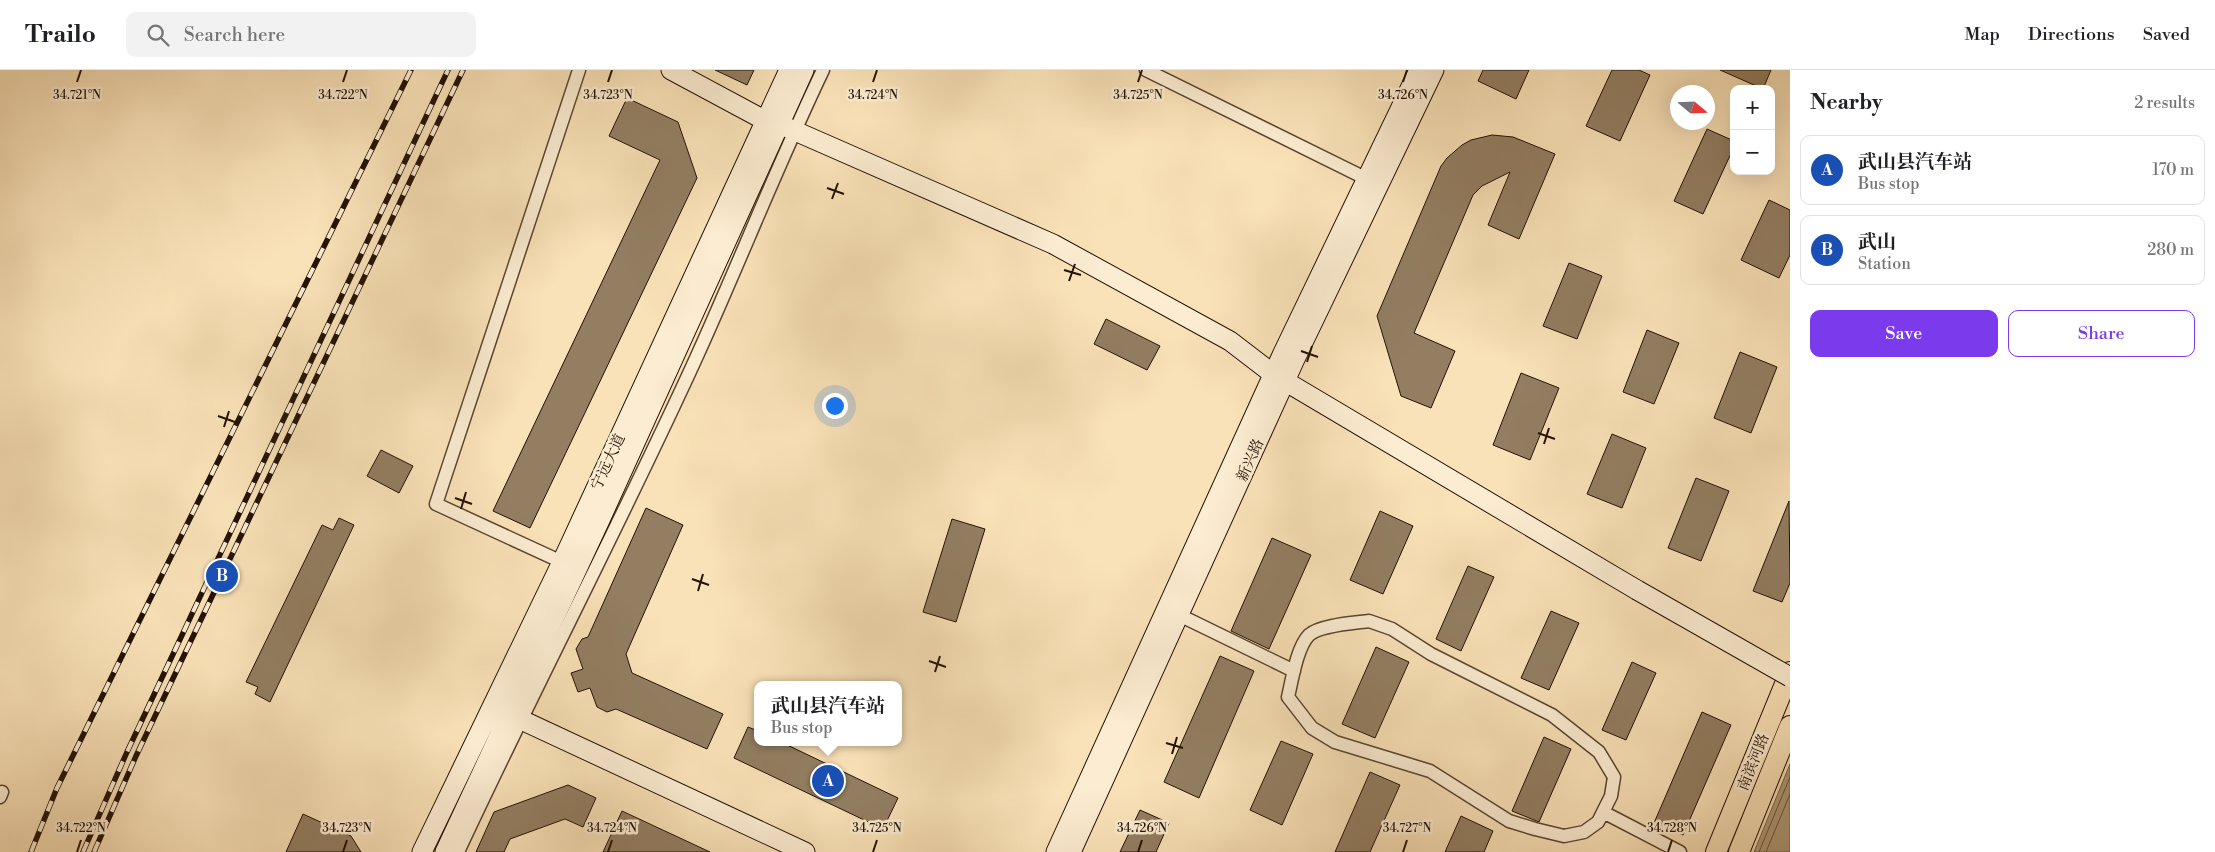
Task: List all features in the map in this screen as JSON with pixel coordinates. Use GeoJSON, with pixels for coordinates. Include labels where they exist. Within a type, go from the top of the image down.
{"type":"FeatureCollection","features":[{"type":"Feature","properties":{"kind":"main road"},"geometry":{"type":"LineString","coordinates":[[671,70],[779,126],[1053,244],[1230,341],[1280,377],[1637,590],[1790,677]]}},
{"type":"Feature","properties":{"kind":"main road","name":"宁远大道"},"geometry":{"type":"LineString","coordinates":[[422,852],[507,714],[562,562],[779,126],[789,70]]}},
{"type":"Feature","properties":{"kind":"main road","name":"宁远大道"},"geometry":{"type":"LineString","coordinates":[[445,852],[507,714],[600,520],[804,70]]}},
{"type":"Feature","properties":{"kind":"main road","name":"新兴路"},"geometry":{"type":"LineString","coordinates":[[1071,852],[1173,612],[1280,377],[1366,179],[1419,70]]}},
{"type":"Feature","properties":{"kind":"main road","name":"新兴路"},"geometry":{"type":"LineString","coordinates":[[1280,377],[1434,70]]}},
{"type":"Feature","properties":{"kind":"main road","name":"新兴路"},"geometry":{"type":"LineString","coordinates":[[1056,852],[1173,612]]}},
{"type":"Feature","properties":{"kind":"main road","name":"南滨河路"},"geometry":{"type":"LineString","coordinates":[[1716,852],[1790,672]]}},
{"type":"Feature","properties":{"kind":"main road"},"geometry":{"type":"LineString","coordinates":[[507,714],[805,852]]}},
{"type":"Feature","properties":{"kind":"main road"},"geometry":{"type":"LineString","coordinates":[[1738,852],[1790,726]]}},
{"type":"Feature","properties":{"kind":"street"},"geometry":{"type":"LineString","coordinates":[[562,562],[436,504],[579,70]]}},
{"type":"Feature","properties":{"kind":"street","name":"宁远大道"},"geometry":{"type":"LineString","coordinates":[[779,126],[823,70]]}},
{"type":"Feature","properties":{"kind":"street"},"geometry":{"type":"LineString","coordinates":[[1146,70],[1366,179]]}},
{"type":"Feature","properties":{"kind":"street"},"geometry":{"type":"LineString","coordinates":[[1173,612],[1294,671]]}},
{"type":"Feature","properties":{"kind":"street"},"geometry":{"type":"LineString","coordinates":[[1369,621],[1392,629],[1431,654],[1552,715],[1600,752],[1614,777],[1611,796],[1598,822],[1584,832],[1564,836],[1509,821],[1430,770],[1335,742],[1312,728],[1288,697],[1294,671],[1304,642],[1311,634],[1324,629],[1369,621]]}},
{"type":"Feature","properties":{"kind":"street","name":"宁远大道"},"geometry":{"type":"LineString","coordinates":[[458,852],[507,714]]}},
{"type":"Feature","properties":{"kind":"street"},"geometry":{"type":"LineString","coordinates":[[1603,812],[1680,852]]}},
{"type":"Feature","properties":{"kind":"water"},"geometry":{"type":"Polygon","coordinates":[[[1790,764],[1790,852],[1754,852],[1790,764]]]}},
{"type":"Feature","properties":{"kind":"building"},"geometry":{"type":"Polygon","coordinates":[[[715,70],[754,70],[747,85],[715,70]]]}},
{"type":"Feature","properties":{"kind":"building"},"geometry":{"type":"Polygon","coordinates":[[[1483,70],[1529,70],[1516,99],[1478,81],[1483,70]]]}},
{"type":"Feature","properties":{"kind":"building"},"geometry":{"type":"Polygon","coordinates":[[[1612,70],[1639,70],[1650,75],[1620,141],[1586,126],[1612,70]]]}},
{"type":"Feature","properties":{"kind":"building"},"geometry":{"type":"Polygon","coordinates":[[[1720,70],[1771,70],[1765,85],[1754,85],[1720,70]]]}},
{"type":"Feature","properties":{"kind":"building"},"geometry":{"type":"Polygon","coordinates":[[[627,98],[678,122],[697,178],[530,528],[493,511],[660,160],[609,136],[627,98]]]}},
{"type":"Feature","properties":{"kind":"building"},"geometry":{"type":"Polygon","coordinates":[[[1707,130],[1730,139],[1730,156],[1703,214],[1674,201],[1707,130]]]}},
{"type":"Feature","properties":{"kind":"building"},"geometry":{"type":"Polygon","coordinates":[[[1492,135],[1513,137],[1555,154],[1519,239],[1488,225],[1510,172],[1482,186],[1473,195],[1414,333],[1455,351],[1431,408],[1401,396],[1377,316],[1441,166],[1462,145],[1471,140],[1492,135]]]}},
{"type":"Feature","properties":{"kind":"building"},"geometry":{"type":"Polygon","coordinates":[[[1769,200],[1790,210],[1790,255],[1779,278],[1741,260],[1769,200]]]}},
{"type":"Feature","properties":{"kind":"building"},"geometry":{"type":"Polygon","coordinates":[[[1569,263],[1602,276],[1577,339],[1543,326],[1569,263]]]}},
{"type":"Feature","properties":{"kind":"building"},"geometry":{"type":"Polygon","coordinates":[[[1106,319],[1160,346],[1147,370],[1094,344],[1106,319]]]}},
{"type":"Feature","properties":{"kind":"building"},"geometry":{"type":"Polygon","coordinates":[[[1647,330],[1679,343],[1654,404],[1623,392],[1647,330]]]}},
{"type":"Feature","properties":{"kind":"building"},"geometry":{"type":"Polygon","coordinates":[[[1740,352],[1777,367],[1751,433],[1714,418],[1740,352]]]}},
{"type":"Feature","properties":{"kind":"building"},"geometry":{"type":"Polygon","coordinates":[[[1521,373],[1559,388],[1530,460],[1493,445],[1521,373]]]}},
{"type":"Feature","properties":{"kind":"building"},"geometry":{"type":"Polygon","coordinates":[[[1612,434],[1646,448],[1622,508],[1587,494],[1612,434]]]}},
{"type":"Feature","properties":{"kind":"building"},"geometry":{"type":"Polygon","coordinates":[[[381,450],[413,466],[399,493],[367,476],[381,450]]]}},
{"type":"Feature","properties":{"kind":"building"},"geometry":{"type":"Polygon","coordinates":[[[1696,478],[1729,491],[1701,561],[1668,548],[1696,478]]]}},
{"type":"Feature","properties":{"kind":"building"},"geometry":{"type":"Polygon","coordinates":[[[1789,501],[1790,583],[1782,602],[1753,591],[1789,501]]]}},
{"type":"Feature","properties":{"kind":"building"},"geometry":{"type":"Polygon","coordinates":[[[646,508],[683,525],[626,654],[632,673],[723,714],[707,749],[616,709],[607,712],[597,707],[590,688],[578,692],[571,673],[583,669],[576,649],[582,639],[588,637],[646,508]]]}},
{"type":"Feature","properties":{"kind":"building"},"geometry":{"type":"Polygon","coordinates":[[[1380,511],[1413,526],[1383,594],[1350,580],[1380,511]]]}},
{"type":"Feature","properties":{"kind":"building"},"geometry":{"type":"Polygon","coordinates":[[[339,518],[354,525],[270,702],[255,694],[258,687],[246,682],[322,525],[333,530],[339,518]]]}},
{"type":"Feature","properties":{"kind":"building"},"geometry":{"type":"Polygon","coordinates":[[[952,519],[985,529],[956,622],[923,612],[952,519]]]}},
{"type":"Feature","properties":{"kind":"building"},"geometry":{"type":"Polygon","coordinates":[[[1272,538],[1311,555],[1269,649],[1231,631],[1272,538]]]}},
{"type":"Feature","properties":{"kind":"building"},"geometry":{"type":"Polygon","coordinates":[[[1468,566],[1494,577],[1461,651],[1436,639],[1468,566]]]}},
{"type":"Feature","properties":{"kind":"building"},"geometry":{"type":"Polygon","coordinates":[[[1551,611],[1579,623],[1549,690],[1521,678],[1551,611]]]}},
{"type":"Feature","properties":{"kind":"building"},"geometry":{"type":"Polygon","coordinates":[[[1376,647],[1409,662],[1375,738],[1342,724],[1376,647]]]}},
{"type":"Feature","properties":{"kind":"building"},"geometry":{"type":"Polygon","coordinates":[[[1220,656],[1254,671],[1199,798],[1164,782],[1220,656]]]}},
{"type":"Feature","properties":{"kind":"building"},"geometry":{"type":"Polygon","coordinates":[[[1632,662],[1656,673],[1626,740],[1602,730],[1632,662]]]}},
{"type":"Feature","properties":{"kind":"building"},"geometry":{"type":"Polygon","coordinates":[[[1702,712],[1731,725],[1683,835],[1654,823],[1702,712]]]}},
{"type":"Feature","properties":{"kind":"building"},"geometry":{"type":"Polygon","coordinates":[[[748,727],[754,729],[754,746],[789,746],[898,798],[883,829],[734,758],[748,727]]]}},
{"type":"Feature","properties":{"kind":"building"},"geometry":{"type":"Polygon","coordinates":[[[1544,737],[1571,749],[1539,822],[1512,811],[1544,737]]]}},
{"type":"Feature","properties":{"kind":"building"},"geometry":{"type":"Polygon","coordinates":[[[1281,741],[1313,754],[1282,825],[1250,810],[1281,741]]]}},
{"type":"Feature","properties":{"kind":"building"},"geometry":{"type":"Polygon","coordinates":[[[1370,772],[1400,785],[1370,852],[1335,852],[1370,772]]]}},
{"type":"Feature","properties":{"kind":"building"},"geometry":{"type":"Polygon","coordinates":[[[568,785],[596,798],[583,827],[565,819],[510,839],[504,852],[476,852],[494,812],[568,785]]]}},
{"type":"Feature","properties":{"kind":"building"},"geometry":{"type":"Polygon","coordinates":[[[1140,810],[1169,823],[1156,852],[1120,852],[1140,810]]]}},
{"type":"Feature","properties":{"kind":"building"},"geometry":{"type":"Polygon","coordinates":[[[622,811],[710,852],[603,852],[622,811]]]}},
{"type":"Feature","properties":{"kind":"building"},"geometry":{"type":"Polygon","coordinates":[[[303,814],[351,836],[361,852],[286,852],[303,814]]]}},
{"type":"Feature","properties":{"kind":"building"},"geometry":{"type":"Polygon","coordinates":[[[1461,816],[1493,831],[1484,852],[1445,852],[1461,816]]]}},
{"type":"Feature","properties":{"kind":"railway"},"geometry":{"type":"LineString","coordinates":[[31,852],[57,788],[411,70]]}},
{"type":"Feature","properties":{"kind":"railway"},"geometry":{"type":"LineString","coordinates":[[83,852],[127,752],[448,70]]}},
{"type":"Feature","properties":{"kind":"railway"},"geometry":{"type":"LineString","coordinates":[[94,852],[136,756],[463,70]]}},
{"type":"Feature","properties":{"kind":"place","name":"武山"},"geometry":{"type":"Point","coordinates":[222,576]}},
{"type":"Feature","properties":{"kind":"place","name":"武山县汽车站"},"geometry":{"type":"Point","coordinates":[828,781]}}]}
